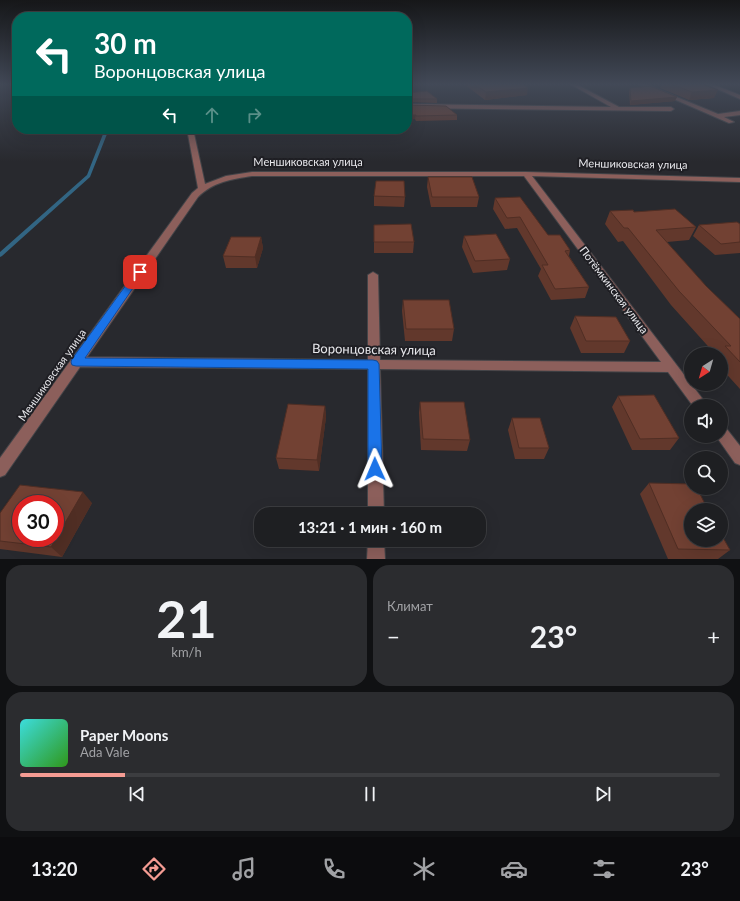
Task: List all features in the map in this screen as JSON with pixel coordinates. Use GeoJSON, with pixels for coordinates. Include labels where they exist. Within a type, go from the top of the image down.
{"type":"FeatureCollection","features":[{"type":"Feature","properties":{"kind":"street"},"geometry":{"type":"LineString","coordinates":[[702,110],[731,122]]}},
{"type":"Feature","properties":{"kind":"street"},"geometry":{"type":"LineString","coordinates":[[716,116],[740,113]]}},
{"type":"Feature","properties":{"kind":"street"},"geometry":{"type":"LineString","coordinates":[[191,134],[202,188]]}},
{"type":"Feature","properties":{"kind":"street","name":"Меншиковская улица"},"geometry":{"type":"LineString","coordinates":[[0,470],[194,195],[202,188],[230,178],[252,174],[526,174],[740,180]]}},
{"type":"Feature","properties":{"kind":"street","name":"Потёмкинская улица"},"geometry":{"type":"LineString","coordinates":[[526,174],[696,399]]}},
{"type":"Feature","properties":{"kind":"street"},"geometry":{"type":"LineString","coordinates":[[373,275],[376,507]]}},
{"type":"Feature","properties":{"kind":"street","name":"Воронцовская улица"},"geometry":{"type":"LineString","coordinates":[[76,362],[672,367]]}},
{"type":"Feature","properties":{"kind":"street"},"geometry":{"type":"LineString","coordinates":[[728,442],[740,458]]}},
{"type":"Feature","properties":{"kind":"street"},"geometry":{"type":"LineString","coordinates":[[376,547],[376,559]]}},
{"type":"Feature","properties":{"kind":"building"},"geometry":{"type":"Polygon","coordinates":[[[412,110],[451,110],[457,115],[416,116],[412,115],[412,110]]]}},
{"type":"Feature","properties":{"kind":"building"},"geometry":{"type":"Polygon","coordinates":[[[428,177],[472,177],[479,197],[432,197],[428,177]]]}},
{"type":"Feature","properties":{"kind":"building"},"geometry":{"type":"Polygon","coordinates":[[[376,181],[404,181],[405,197],[374,196],[376,181]]]}},
{"type":"Feature","properties":{"kind":"building"},"geometry":{"type":"Polygon","coordinates":[[[520,197],[548,235],[560,235],[570,250],[565,251],[589,287],[555,289],[542,265],[548,265],[520,217],[507,218],[495,198],[520,197]]]}},
{"type":"Feature","properties":{"kind":"building"},"geometry":{"type":"Polygon","coordinates":[[[675,209],[696,227],[656,230],[706,286],[740,319],[740,362],[728,349],[728,347],[725,346],[731,346],[679,291],[628,228],[624,228],[610,211],[633,210],[634,212],[675,209]]]}},
{"type":"Feature","properties":{"kind":"building"},"geometry":{"type":"Polygon","coordinates":[[[737,222],[740,224],[740,242],[721,244],[699,225],[737,222]]]}},
{"type":"Feature","properties":{"kind":"building"},"geometry":{"type":"Polygon","coordinates":[[[411,224],[414,242],[374,242],[374,225],[411,224]]]}},
{"type":"Feature","properties":{"kind":"building"},"geometry":{"type":"Polygon","coordinates":[[[496,234],[510,259],[475,261],[464,236],[496,234]]]}},
{"type":"Feature","properties":{"kind":"building"},"geometry":{"type":"Polygon","coordinates":[[[231,237],[261,237],[255,257],[223,256],[231,237]]]}},
{"type":"Feature","properties":{"kind":"building"},"geometry":{"type":"Polygon","coordinates":[[[403,300],[449,300],[454,329],[406,329],[403,300]]]}},
{"type":"Feature","properties":{"kind":"building"},"geometry":{"type":"Polygon","coordinates":[[[575,316],[616,317],[630,341],[586,341],[575,316]]]}},
{"type":"Feature","properties":{"kind":"building"},"geometry":{"type":"Polygon","coordinates":[[[654,395],[679,438],[640,439],[618,396],[654,395]]]}},
{"type":"Feature","properties":{"kind":"building"},"geometry":{"type":"Polygon","coordinates":[[[420,402],[464,402],[470,440],[423,439],[420,402]]]}},
{"type":"Feature","properties":{"kind":"building"},"geometry":{"type":"Polygon","coordinates":[[[288,404],[325,406],[317,460],[276,458],[288,404]]]}},
{"type":"Feature","properties":{"kind":"building"},"geometry":{"type":"Polygon","coordinates":[[[512,418],[540,418],[549,448],[519,448],[512,418]]]}},
{"type":"Feature","properties":{"kind":"building"},"geometry":{"type":"Polygon","coordinates":[[[649,483],[684,484],[684,495],[700,495],[704,503],[684,503],[684,547],[728,546],[730,550],[678,549],[649,483]]]}},
{"type":"Feature","properties":{"kind":"building"},"geometry":{"type":"Polygon","coordinates":[[[20,485],[83,492],[64,525],[64,495],[13,495],[20,485]]]}},
{"type":"Feature","properties":{"kind":"building"},"geometry":{"type":"Polygon","coordinates":[[[12,496],[12,542],[0,541],[0,513],[12,496]]]}},
{"type":"Feature","properties":{"kind":"waterway"},"geometry":{"type":"LineString","coordinates":[[0,255],[89,176],[105,134]]}},
{"type":"Feature","properties":{"kind":"route"},"geometry":{"type":"LineString","coordinates":[[140,272],[76,362],[373,364],[375,469]]}}]}
